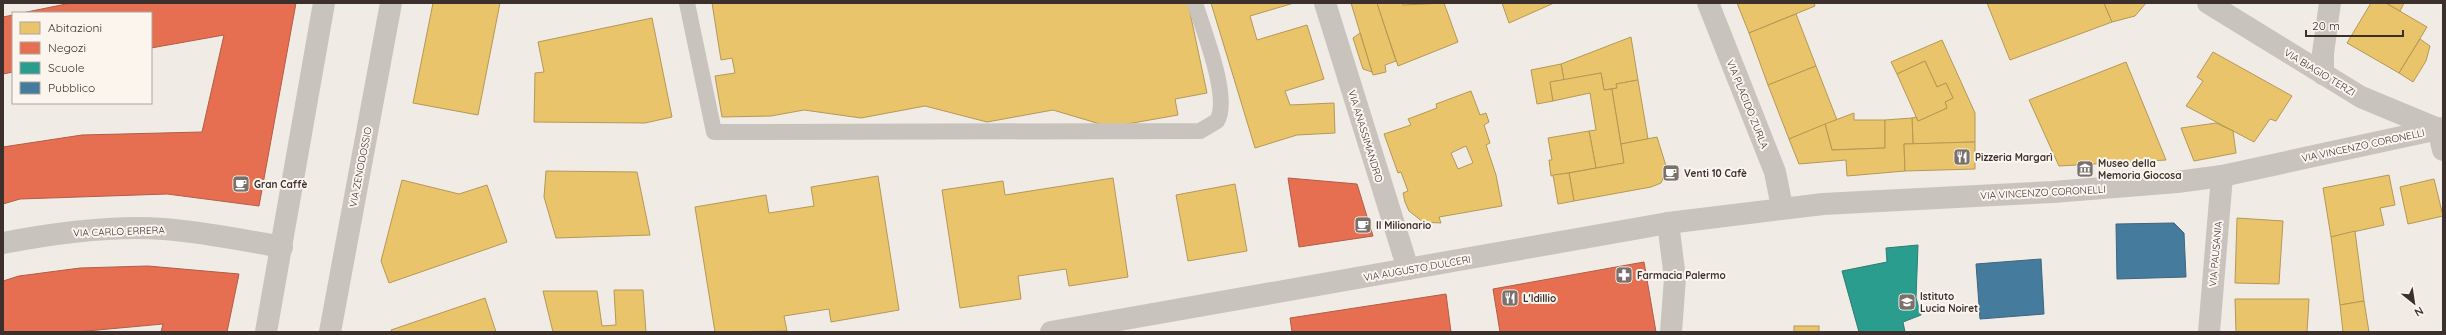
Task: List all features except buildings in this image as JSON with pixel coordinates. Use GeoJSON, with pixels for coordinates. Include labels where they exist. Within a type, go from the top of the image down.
{"type":"FeatureCollection","features":[{"type":"Feature","properties":{"kind":"street"},"geometry":{"type":"LineString","coordinates":[[266,332],[324,3]]}},
{"type":"Feature","properties":{"kind":"street","name":"VIA ZENODOSSIO"},"geometry":{"type":"LineString","coordinates":[[330,332],[391,3]]}},
{"type":"Feature","properties":{"kind":"street","name":"VIA ANASSIMANDRO"},"geometry":{"type":"LineString","coordinates":[[1325,3],[1408,269]]}},
{"type":"Feature","properties":{"kind":"street","name":"VIA PLACIDO ZURLA"},"geometry":{"type":"LineString","coordinates":[[1708,3],[1775,172],[1782,208]]}},
{"type":"Feature","properties":{"kind":"street","name":"VIA BIAGIO TERZI"},"geometry":{"type":"LineString","coordinates":[[2208,3],[2361,96],[2441,128]]}},
{"type":"Feature","properties":{"kind":"street"},"geometry":{"type":"LineString","coordinates":[[2323,74],[2323,53],[2330,3]]}},
{"type":"Feature","properties":{"kind":"street"},"geometry":{"type":"LineString","coordinates":[[2441,128],[2443,150]]}},
{"type":"Feature","properties":{"kind":"street","name":"VIA VINCENZO CORONELLI"},"geometry":{"type":"LineString","coordinates":[[1782,208],[2133,186],[2222,176],[2441,128]]}},
{"type":"Feature","properties":{"kind":"street","name":"VIA PAUSANIA"},"geometry":{"type":"LineString","coordinates":[[2209,332],[2222,176]]}},
{"type":"Feature","properties":{"kind":"street","name":"VIA AUGUSTO DULCERI"},"geometry":{"type":"LineString","coordinates":[[1051,332],[1127,326],[1408,269],[1668,223],[1782,208]]}},
{"type":"Feature","properties":{"kind":"street"},"geometry":{"type":"LineString","coordinates":[[1668,223],[1675,278],[1671,332]]}},
{"type":"Feature","properties":{"kind":"street","name":"VIA CARLO ERRERA"},"geometry":{"type":"LineString","coordinates":[[3,243],[72,233],[162,229],[199,232],[282,247]]}},
{"type":"Feature","properties":{"kind":"lane"},"geometry":{"type":"LineString","coordinates":[[687,3],[714,132],[1196,132],[1207,128],[1217,121],[1222,104],[1220,88],[1195,3]]}},
{"type":"Feature","properties":{"kind":"place","name":"Pizzeria Margarì"},"geometry":{"type":"Point","coordinates":[1962,157]}},
{"type":"Feature","properties":{"kind":"place","name":"Museo della Memoria Giocosa"},"geometry":{"type":"Point","coordinates":[2085,169]}},
{"type":"Feature","properties":{"kind":"place","name":"Venti 10 Cafè"},"geometry":{"type":"Point","coordinates":[1671,173]}},
{"type":"Feature","properties":{"kind":"place","name":"Gran Caffè"},"geometry":{"type":"Point","coordinates":[241,184]}},
{"type":"Feature","properties":{"kind":"place","name":"Il Milionario"},"geometry":{"type":"Point","coordinates":[1363,225]}},
{"type":"Feature","properties":{"kind":"place","name":"Farmacia Palermo"},"geometry":{"type":"Point","coordinates":[1624,275]}},
{"type":"Feature","properties":{"kind":"place","name":"L'Idillio"},"geometry":{"type":"Point","coordinates":[1510,298]}},
{"type":"Feature","properties":{"kind":"place","name":"Istituto Lucia Noiret"},"geometry":{"type":"Point","coordinates":[1907,302]}}]}
